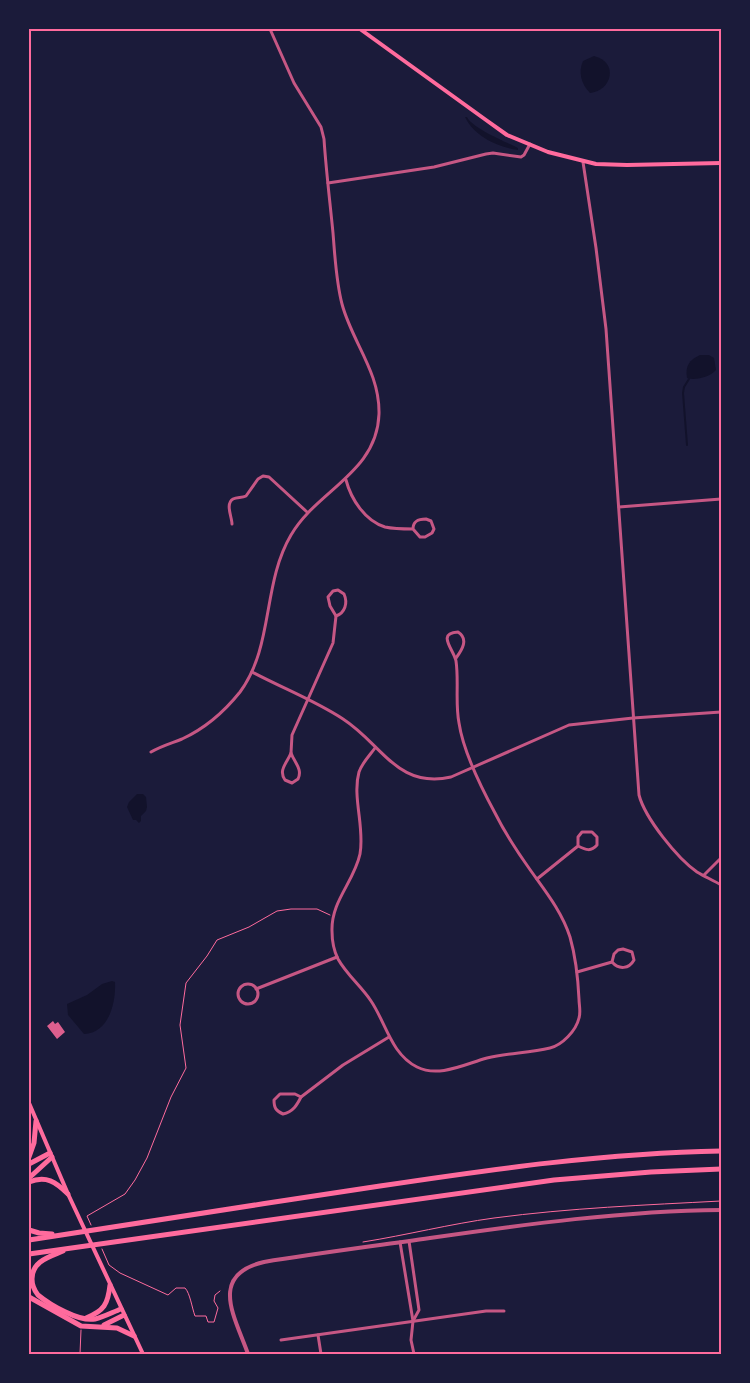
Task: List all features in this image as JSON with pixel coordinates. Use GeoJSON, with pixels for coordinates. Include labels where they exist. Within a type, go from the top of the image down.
{"type":"FeatureCollection","features":[{"type":"Feature","properties":{"kind":"highway"},"geometry":{"type":"LineString","coordinates":[[29,1157],[34,1144],[36,1121]]}},
{"type":"Feature","properties":{"kind":"highway"},"geometry":{"type":"LineString","coordinates":[[29,1240],[515,1166],[635,1154],[721,1151]]}},
{"type":"Feature","properties":{"kind":"highway"},"geometry":{"type":"LineString","coordinates":[[29,1164],[51,1155]]}},
{"type":"Feature","properties":{"kind":"highway"},"geometry":{"type":"LineString","coordinates":[[29,1178],[51,1155]]}},
{"type":"Feature","properties":{"kind":"highway"},"geometry":{"type":"LineString","coordinates":[[29,1254],[554,1180],[651,1172],[721,1169]]}},
{"type":"Feature","properties":{"kind":"highway"},"geometry":{"type":"LineString","coordinates":[[29,1182],[42,1179],[52,1180],[68,1194]]}},
{"type":"Feature","properties":{"kind":"highway"},"geometry":{"type":"LineString","coordinates":[[29,1230],[39,1233],[67,1234]]}},
{"type":"Feature","properties":{"kind":"highway"},"geometry":{"type":"LineString","coordinates":[[73,1248],[45,1258],[38,1263],[33,1275],[35,1292],[40,1297],[84,1319],[98,1318],[121,1309]]}},
{"type":"Feature","properties":{"kind":"highway"},"geometry":{"type":"LineString","coordinates":[[84,1319],[98,1313],[104,1307],[108,1300],[110,1285]]}},
{"type":"Feature","properties":{"kind":"highway"},"geometry":{"type":"LineString","coordinates":[[29,1298],[81,1326],[117,1328],[134,1336]]}},
{"type":"Feature","properties":{"kind":"highway"},"geometry":{"type":"LineString","coordinates":[[98,1327],[124,1315]]}},
{"type":"Feature","properties":{"kind":"main road"},"geometry":{"type":"LineString","coordinates":[[360,29],[507,134],[548,152],[596,164],[721,163]]}},
{"type":"Feature","properties":{"kind":"main road"},"geometry":{"type":"LineString","coordinates":[[29,1102],[68,1194],[143,1354]]}},
{"type":"Feature","properties":{"kind":"street"},"geometry":{"type":"LineString","coordinates":[[151,752],[206,727],[223,712],[245,684],[252,672],[263,641],[278,563],[287,542],[307,512],[346,480],[357,468],[370,448],[377,426],[378,398],[375,381],[347,322],[339,295],[324,139],[321,127],[294,83],[270,29]]}},
{"type":"Feature","properties":{"kind":"street"},"geometry":{"type":"LineString","coordinates":[[328,183],[434,167],[493,153],[521,157],[530,144]]}},
{"type":"Feature","properties":{"kind":"street"},"geometry":{"type":"LineString","coordinates":[[583,162],[605,320],[634,718],[637,784],[642,808],[651,822],[683,859],[721,885]]}},
{"type":"Feature","properties":{"kind":"street"},"geometry":{"type":"LineString","coordinates":[[232,524],[230,502],[234,498],[246,496],[258,479],[263,476],[270,478],[307,512]]}},
{"type":"Feature","properties":{"kind":"street"},"geometry":{"type":"LineString","coordinates":[[346,480],[354,500],[369,518],[376,523],[384,527],[413,530],[420,537],[432,534],[434,529],[431,521],[426,518],[416,521],[413,530]]}},
{"type":"Feature","properties":{"kind":"street"},"geometry":{"type":"LineString","coordinates":[[619,507],[721,499]]}},
{"type":"Feature","properties":{"kind":"street"},"geometry":{"type":"LineString","coordinates":[[291,753],[299,767],[300,774],[298,779],[292,782],[285,780],[282,773],[283,767],[291,753],[292,735],[333,643],[336,616],[330,606],[328,597],[332,592],[338,590],[344,594],[346,603],[341,614],[336,616]]}},
{"type":"Feature","properties":{"kind":"street"},"geometry":{"type":"LineString","coordinates":[[375,748],[361,767],[358,783],[360,855],[354,872],[339,898],[333,916],[332,931],[337,957],[370,1000],[399,1053],[417,1067],[432,1071],[453,1068],[508,1053],[549,1048],[559,1044],[568,1036],[579,1019],[577,972],[573,950],[563,917],[516,848],[495,813],[474,768],[459,725],[456,658],[447,640],[451,633],[458,632],[462,634],[464,641],[456,658]]}},
{"type":"Feature","properties":{"kind":"street"},"geometry":{"type":"LineString","coordinates":[[252,672],[309,699],[345,720],[399,769],[422,779],[440,780],[451,777],[569,725],[721,712]]}},
{"type":"Feature","properties":{"kind":"street"},"geometry":{"type":"LineString","coordinates":[[582,832],[592,832],[597,837],[597,845],[594,848],[587,850],[578,846],[578,837],[582,832]]}},
{"type":"Feature","properties":{"kind":"street"},"geometry":{"type":"LineString","coordinates":[[537,879],[578,846]]}},
{"type":"Feature","properties":{"kind":"street"},"geometry":{"type":"LineString","coordinates":[[704,875],[721,858]]}},
{"type":"Feature","properties":{"kind":"street"},"geometry":{"type":"LineString","coordinates":[[618,950],[627,950],[634,955],[633,962],[625,968],[616,966],[612,962],[614,954],[618,950]]}},
{"type":"Feature","properties":{"kind":"street"},"geometry":{"type":"LineString","coordinates":[[256,989],[337,957]]}},
{"type":"Feature","properties":{"kind":"street"},"geometry":{"type":"LineString","coordinates":[[577,972],[612,962]]}},
{"type":"Feature","properties":{"kind":"street"},"geometry":{"type":"LineString","coordinates":[[249,984],[256,989],[256,999],[250,1003],[244,1003],[239,998],[239,989],[243,985],[249,984]]}},
{"type":"Feature","properties":{"kind":"street"},"geometry":{"type":"LineString","coordinates":[[301,1097],[295,1094],[280,1094],[274,1100],[275,1109],[283,1114],[287,1113],[297,1106],[301,1097],[343,1065],[389,1037]]}},
{"type":"Feature","properties":{"kind":"street"},"geometry":{"type":"LineString","coordinates":[[248,1354],[230,1297],[230,1288],[234,1279],[243,1270],[264,1262],[587,1217],[650,1212],[721,1210]]}},
{"type":"Feature","properties":{"kind":"street"},"geometry":{"type":"LineString","coordinates":[[409,1241],[419,1310],[413,1321]]}},
{"type":"Feature","properties":{"kind":"street"},"geometry":{"type":"LineString","coordinates":[[400,1242],[413,1321],[411,1340],[414,1354]]}},
{"type":"Feature","properties":{"kind":"street"},"geometry":{"type":"LineString","coordinates":[[281,1340],[486,1311],[504,1311]]}},
{"type":"Feature","properties":{"kind":"street"},"geometry":{"type":"LineString","coordinates":[[318,1335],[321,1354]]}},
{"type":"Feature","properties":{"kind":"path"},"geometry":{"type":"LineString","coordinates":[[94,1232],[87,1216],[125,1194],[135,1180],[171,1097],[186,1068],[180,1025],[186,983],[217,940],[249,927],[277,911],[291,909],[318,910],[333,916]]}},
{"type":"Feature","properties":{"kind":"path"},"geometry":{"type":"LineString","coordinates":[[363,1242],[405,1236],[421,1230],[453,1224],[554,1211],[643,1204],[721,1201]]}},
{"type":"Feature","properties":{"kind":"path"},"geometry":{"type":"LineString","coordinates":[[102,1248],[109,1265],[140,1283],[168,1295],[176,1288],[186,1288],[189,1292],[195,1316],[206,1316],[208,1322],[214,1322],[218,1308],[214,1301],[215,1295],[220,1291]]}},
{"type":"Feature","properties":{"kind":"path"},"geometry":{"type":"LineString","coordinates":[[80,1354],[81,1326]]}},
{"type":"Feature","properties":{"kind":"shaded area"},"geometry":{"type":"Polygon","coordinates":[[[594,56],[602,59],[607,64],[610,76],[608,82],[603,87],[598,91],[590,93],[583,82],[581,69],[583,61],[594,56]]]}},
{"type":"Feature","properties":{"kind":"shaded area"},"geometry":{"type":"Polygon","coordinates":[[[465,117],[475,126],[518,148],[518,150],[487,140],[474,130],[465,117]]]}},
{"type":"Feature","properties":{"kind":"shaded area"},"geometry":{"type":"Polygon","coordinates":[[[700,355],[709,355],[714,358],[716,370],[702,378],[687,378],[689,364],[700,355]]]}},
{"type":"Feature","properties":{"kind":"shaded area"},"geometry":{"type":"Polygon","coordinates":[[[137,794],[143,794],[146,797],[147,807],[139,823],[133,820],[127,807],[137,794]]]}},
{"type":"Feature","properties":{"kind":"shaded area"},"geometry":{"type":"Polygon","coordinates":[[[115,982],[115,990],[109,1016],[100,1028],[84,1034],[68,1015],[67,1004],[87,995],[102,984],[115,982]]]}},
{"type":"Feature","properties":{"kind":"building"},"geometry":{"type":"Polygon","coordinates":[[[53,1021],[55,1024],[58,1022],[65,1032],[57,1039],[47,1026],[53,1021]]]}},
{"type":"Feature","properties":{"kind":"waterway"},"geometry":{"type":"LineString","coordinates":[[687,445],[683,393],[689,379]]}}]}
